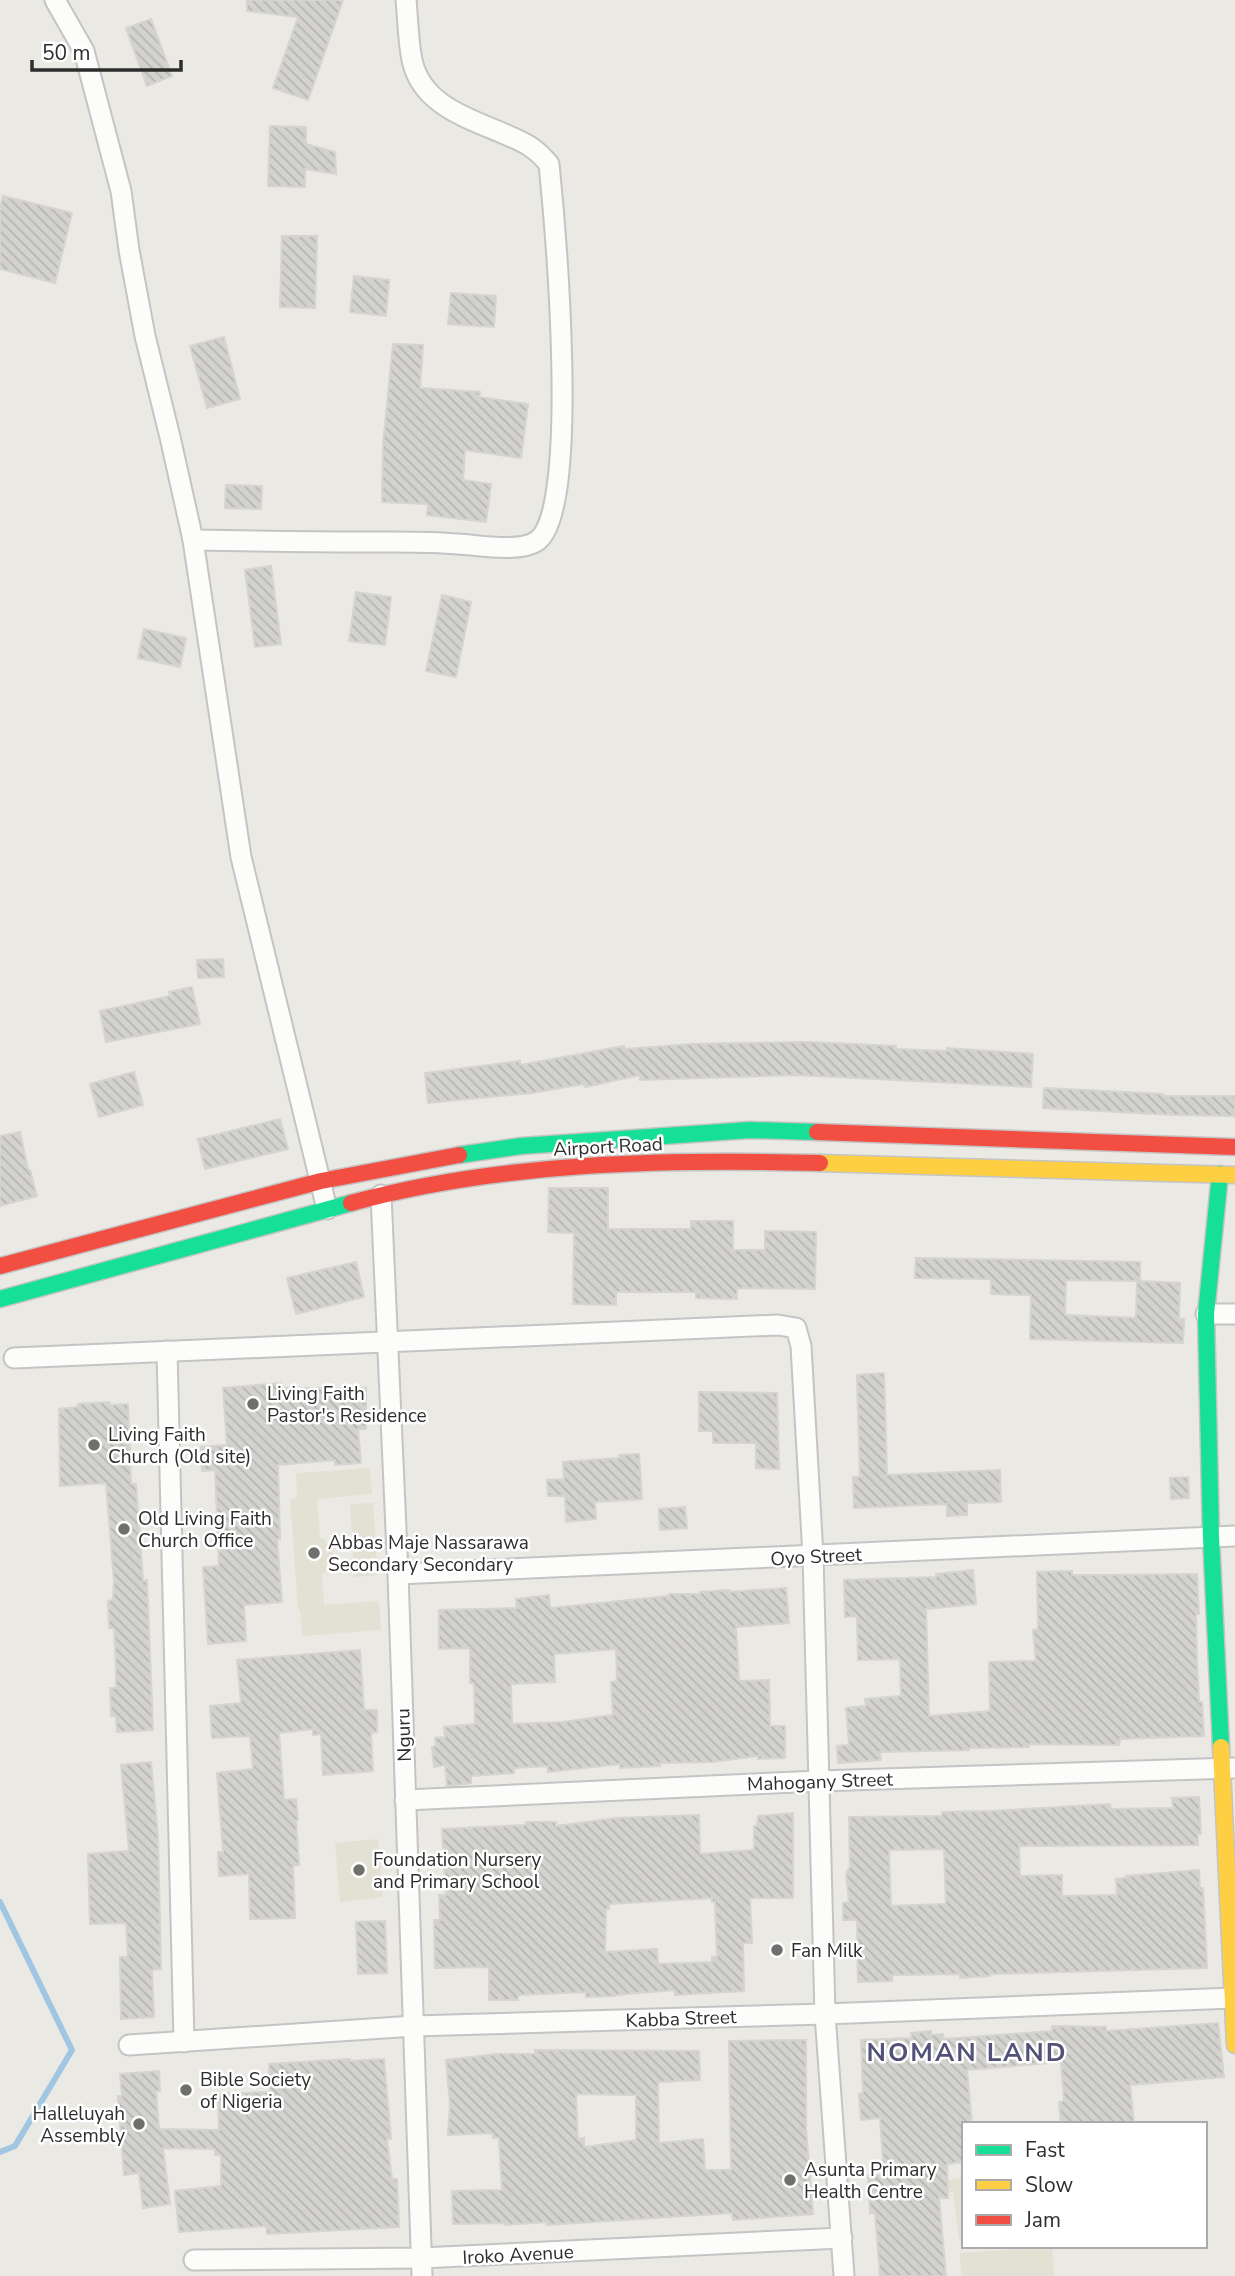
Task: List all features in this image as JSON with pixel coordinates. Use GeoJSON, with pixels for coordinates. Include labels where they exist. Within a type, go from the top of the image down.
{"type":"FeatureCollection","features":[{"type":"Feature","properties":{"kind":"main road","name":"Airport Road"},"geometry":{"type":"LineString","coordinates":[[0,1266],[320,1181],[431,1159],[521,1146],[750,1130],[1235,1147]]}},
{"type":"Feature","properties":{"kind":"main road","name":"Airport Road"},"geometry":{"type":"LineString","coordinates":[[0,1299],[381,1195],[492,1175],[644,1163],[751,1161],[1227,1175]]}},
{"type":"Feature","properties":{"kind":"main road"},"geometry":{"type":"LineString","coordinates":[[1227,1175],[1206,1314],[1211,1537],[1228,1768],[1235,2045]]}},
{"type":"Feature","properties":{"kind":"street"},"geometry":{"type":"LineString","coordinates":[[55,0],[84,51],[121,191],[145,336],[192,540],[240,857],[327,1209]]}},
{"type":"Feature","properties":{"kind":"street"},"geometry":{"type":"LineString","coordinates":[[192,540],[448,543],[515,547],[527,546],[539,540],[545,528],[558,490],[564,400],[549,164],[536,148],[459,114],[432,96],[421,82],[412,61],[406,0]]}},
{"type":"Feature","properties":{"kind":"street","name":"Nguru"},"geometry":{"type":"LineString","coordinates":[[381,1195],[398,1574],[421,2267]]}},
{"type":"Feature","properties":{"kind":"street"},"geometry":{"type":"LineString","coordinates":[[1206,1314],[1235,1314]]}},
{"type":"Feature","properties":{"kind":"street"},"geometry":{"type":"LineString","coordinates":[[15,1358],[778,1325],[796,1328],[801,1346],[813,1556],[825,2014],[844,2276]]}},
{"type":"Feature","properties":{"kind":"street"},"geometry":{"type":"LineString","coordinates":[[167,1351],[184,2042]]}},
{"type":"Feature","properties":{"kind":"street","name":"Oyo Street"},"geometry":{"type":"LineString","coordinates":[[398,1574],[1235,1536]]}},
{"type":"Feature","properties":{"kind":"street","name":"Mahogany Street"},"geometry":{"type":"LineString","coordinates":[[405,1800],[818,1781],[1228,1768]]}},
{"type":"Feature","properties":{"kind":"street","name":"Kabba Street"},"geometry":{"type":"LineString","coordinates":[[129,2045],[414,2026],[1233,1998]]}},
{"type":"Feature","properties":{"kind":"street","name":"Iroko Avenue"},"geometry":{"type":"LineString","coordinates":[[194,2260],[421,2267],[842,2238]]}},
{"type":"Feature","properties":{"kind":"shaded area","name":"Abbas Maje Nassarawa Secondary Secondary"},"geometry":{"type":"Polygon","coordinates":[[[370,1468],[372,1494],[317,1499],[320,1538],[325,1538],[326,1544],[333,1544],[334,1562],[326,1563],[326,1573],[322,1573],[324,1605],[379,1601],[381,1630],[302,1636],[290,1499],[297,1498],[296,1473],[370,1468]]]}},
{"type":"Feature","properties":{"kind":"shaded area","name":"Abbas Maje Nassarawa Secondary Secondary"},"geometry":{"type":"Polygon","coordinates":[[[373,1503],[378,1575],[354,1577],[350,1504],[373,1503]]]}},
{"type":"Feature","properties":{"kind":"shaded area","name":"Foundation Nursery and Primary School"},"geometry":{"type":"Polygon","coordinates":[[[378,1839],[383,1897],[340,1902],[335,1843],[378,1839]]]}},
{"type":"Feature","properties":{"kind":"shaded area"},"geometry":{"type":"Polygon","coordinates":[[[962,2178],[962,2238],[959,2239],[953,2192],[949,2192],[947,2180],[962,2178]]]}},
{"type":"Feature","properties":{"kind":"shaded area"},"geometry":{"type":"Polygon","coordinates":[[[1052,2248],[1054,2276],[961,2276],[960,2253],[1052,2248]]]}},
{"type":"Feature","properties":{"kind":"building"},"geometry":{"type":"Polygon","coordinates":[[[247,0],[343,0],[308,100],[273,88],[298,17],[247,11],[247,0]]]}},
{"type":"Feature","properties":{"kind":"building"},"geometry":{"type":"Polygon","coordinates":[[[151,19],[172,76],[147,86],[126,28],[151,19]]]}},
{"type":"Feature","properties":{"kind":"building"},"geometry":{"type":"Polygon","coordinates":[[[270,126],[306,127],[306,144],[335,152],[336,174],[305,169],[305,187],[268,186],[270,126]]]}},
{"type":"Feature","properties":{"kind":"building"},"geometry":{"type":"Polygon","coordinates":[[[3,196],[72,213],[55,283],[0,269],[0,208],[3,196]]]}},
{"type":"Feature","properties":{"kind":"building"},"geometry":{"type":"Polygon","coordinates":[[[282,236],[317,236],[315,308],[280,307],[282,236]]]}},
{"type":"Feature","properties":{"kind":"building"},"geometry":{"type":"Polygon","coordinates":[[[354,276],[389,280],[386,316],[350,312],[354,276]]]}},
{"type":"Feature","properties":{"kind":"building"},"geometry":{"type":"Polygon","coordinates":[[[451,293],[496,296],[494,327],[448,324],[451,293]]]}},
{"type":"Feature","properties":{"kind":"building"},"geometry":{"type":"Polygon","coordinates":[[[224,337],[240,399],[207,408],[190,346],[224,337]]]}},
{"type":"Feature","properties":{"kind":"building"},"geometry":{"type":"Polygon","coordinates":[[[393,344],[423,345],[420,388],[480,392],[479,397],[528,404],[521,458],[465,450],[463,480],[491,484],[486,522],[427,515],[428,504],[382,502],[383,445],[393,344]]]}},
{"type":"Feature","properties":{"kind":"building"},"geometry":{"type":"Polygon","coordinates":[[[226,485],[262,486],[261,509],[225,508],[226,485]]]}},
{"type":"Feature","properties":{"kind":"building"},"geometry":{"type":"Polygon","coordinates":[[[271,566],[281,644],[255,647],[245,570],[271,566]]]}},
{"type":"Feature","properties":{"kind":"building"},"geometry":{"type":"Polygon","coordinates":[[[356,592],[391,597],[385,645],[349,641],[356,592]]]}},
{"type":"Feature","properties":{"kind":"building"},"geometry":{"type":"Polygon","coordinates":[[[442,595],[471,602],[456,677],[426,671],[442,595]]]}},
{"type":"Feature","properties":{"kind":"building"},"geometry":{"type":"Polygon","coordinates":[[[144,629],[186,638],[180,667],[138,658],[144,629]]]}},
{"type":"Feature","properties":{"kind":"building"},"geometry":{"type":"Polygon","coordinates":[[[223,959],[224,977],[198,978],[197,960],[223,959]]]}},
{"type":"Feature","properties":{"kind":"building"},"geometry":{"type":"Polygon","coordinates":[[[192,987],[200,1024],[106,1042],[100,1011],[170,996],[169,992],[192,987]]]}},
{"type":"Feature","properties":{"kind":"building"},"geometry":{"type":"Polygon","coordinates":[[[807,1042],[896,1046],[896,1049],[947,1051],[947,1048],[1033,1054],[1031,1087],[797,1075],[640,1080],[640,1075],[585,1087],[584,1084],[532,1093],[428,1103],[425,1073],[520,1061],[520,1065],[624,1046],[625,1049],[692,1044],[807,1042]]]}},
{"type":"Feature","properties":{"kind":"building"},"geometry":{"type":"Polygon","coordinates":[[[134,1072],[143,1105],[99,1117],[90,1084],[134,1072]]]}},
{"type":"Feature","properties":{"kind":"building"},"geometry":{"type":"Polygon","coordinates":[[[1044,1088],[1163,1096],[1235,1096],[1235,1116],[1043,1108],[1044,1088]]]}},
{"type":"Feature","properties":{"kind":"building"},"geometry":{"type":"Polygon","coordinates":[[[280,1119],[288,1149],[205,1169],[198,1139],[280,1119]]]}},
{"type":"Feature","properties":{"kind":"building"},"geometry":{"type":"Polygon","coordinates":[[[20,1132],[37,1196],[0,1206],[0,1136],[20,1132]]]}},
{"type":"Feature","properties":{"kind":"building"},"geometry":{"type":"Polygon","coordinates":[[[549,1188],[608,1188],[608,1229],[691,1229],[691,1221],[733,1221],[733,1250],[765,1250],[765,1231],[816,1232],[815,1289],[737,1288],[737,1299],[696,1298],[696,1292],[616,1292],[616,1305],[573,1304],[574,1233],[548,1232],[549,1188]]]}},
{"type":"Feature","properties":{"kind":"building"},"geometry":{"type":"Polygon","coordinates":[[[916,1258],[1140,1262],[1140,1281],[1180,1283],[1179,1319],[1184,1319],[1183,1343],[1030,1339],[1031,1295],[991,1294],[991,1279],[915,1278],[916,1258]],[[1066,1280],[1065,1315],[1136,1318],[1137,1281],[1066,1280]]]}},
{"type":"Feature","properties":{"kind":"building"},"geometry":{"type":"Polygon","coordinates":[[[356,1262],[364,1297],[296,1314],[287,1278],[356,1262]]]}},
{"type":"Feature","properties":{"kind":"building"},"geometry":{"type":"Polygon","coordinates":[[[884,1373],[887,1475],[1000,1470],[1001,1502],[967,1503],[967,1515],[947,1516],[947,1504],[854,1508],[853,1477],[860,1477],[857,1375],[884,1373]]]}},
{"type":"Feature","properties":{"kind":"building"},"geometry":{"type":"Polygon","coordinates":[[[281,1383],[282,1388],[366,1388],[366,1429],[358,1429],[361,1463],[335,1465],[335,1460],[278,1465],[280,1539],[277,1539],[282,1602],[244,1605],[246,1641],[208,1644],[203,1567],[219,1566],[215,1470],[202,1471],[201,1447],[227,1445],[223,1388],[281,1383]]]}},
{"type":"Feature","properties":{"kind":"building"},"geometry":{"type":"Polygon","coordinates":[[[699,1392],[777,1393],[779,1469],[756,1468],[756,1443],[713,1443],[713,1431],[699,1431],[699,1392]]]}},
{"type":"Feature","properties":{"kind":"building"},"geometry":{"type":"Polygon","coordinates":[[[109,1402],[110,1405],[128,1404],[131,1484],[136,1484],[143,1581],[147,1580],[153,1730],[117,1732],[116,1716],[111,1716],[110,1688],[116,1688],[116,1670],[114,1628],[109,1628],[108,1601],[113,1600],[114,1582],[106,1483],[60,1486],[59,1409],[77,1407],[78,1404],[109,1402]]]}},
{"type":"Feature","properties":{"kind":"building"},"geometry":{"type":"Polygon","coordinates":[[[639,1454],[642,1499],[595,1502],[596,1519],[566,1522],[565,1496],[548,1496],[547,1480],[564,1479],[563,1462],[639,1454]]]}},
{"type":"Feature","properties":{"kind":"building"},"geometry":{"type":"Polygon","coordinates":[[[1188,1477],[1189,1498],[1171,1499],[1170,1478],[1188,1477]]]}},
{"type":"Feature","properties":{"kind":"building"},"geometry":{"type":"Polygon","coordinates":[[[685,1507],[687,1528],[660,1530],[659,1509],[685,1507]]]}},
{"type":"Feature","properties":{"kind":"building"},"geometry":{"type":"Polygon","coordinates":[[[973,1570],[976,1604],[926,1609],[929,1716],[990,1711],[989,1662],[1036,1661],[1033,1630],[1038,1629],[1037,1572],[1072,1571],[1072,1575],[1197,1574],[1197,1663],[1204,1736],[1120,1739],[1119,1745],[1029,1744],[1029,1747],[880,1752],[881,1760],[838,1763],[837,1746],[849,1745],[846,1708],[866,1706],[865,1699],[901,1696],[900,1659],[858,1660],[857,1616],[845,1617],[844,1580],[936,1577],[936,1574],[973,1570]]]}},
{"type":"Feature","properties":{"kind":"building"},"geometry":{"type":"Polygon","coordinates":[[[786,1588],[789,1623],[736,1627],[739,1681],[769,1680],[770,1726],[785,1726],[785,1758],[758,1759],[758,1756],[620,1768],[620,1764],[548,1772],[548,1766],[514,1768],[514,1773],[471,1776],[471,1783],[447,1786],[445,1765],[434,1767],[432,1747],[436,1746],[435,1738],[445,1737],[444,1727],[475,1724],[474,1683],[470,1683],[470,1648],[439,1649],[439,1610],[517,1608],[516,1599],[549,1595],[550,1608],[669,1594],[786,1588]],[[616,1649],[554,1654],[555,1682],[511,1684],[512,1724],[563,1722],[613,1715],[611,1682],[617,1681],[616,1649]]]}},
{"type":"Feature","properties":{"kind":"building"},"geometry":{"type":"Polygon","coordinates":[[[360,1650],[364,1710],[377,1710],[377,1732],[371,1733],[373,1771],[323,1775],[321,1734],[313,1735],[313,1729],[279,1733],[284,1800],[296,1799],[298,1820],[299,1865],[293,1866],[295,1918],[250,1919],[249,1874],[219,1876],[218,1852],[223,1852],[217,1773],[253,1769],[250,1736],[212,1738],[210,1706],[241,1703],[237,1660],[360,1650]]]}},
{"type":"Feature","properties":{"kind":"building"},"geometry":{"type":"Polygon","coordinates":[[[151,1762],[158,1836],[161,1969],[152,1970],[154,2017],[121,2019],[120,1957],[128,1957],[126,1923],[90,1924],[88,1854],[129,1851],[121,1765],[151,1762]]]}},
{"type":"Feature","properties":{"kind":"building"},"geometry":{"type":"Polygon","coordinates":[[[1199,1797],[1201,1834],[1198,1834],[1198,1845],[1019,1846],[1020,1876],[1062,1875],[1062,1896],[1117,1895],[1116,1879],[1199,1870],[1200,1888],[1203,1888],[1207,1968],[990,1974],[960,1978],[960,1974],[892,1975],[892,1981],[858,1982],[857,1920],[843,1920],[843,1903],[849,1902],[846,1873],[850,1867],[849,1817],[942,1816],[942,1812],[1110,1804],[1111,1809],[1173,1808],[1172,1798],[1199,1797]],[[889,1850],[891,1906],[946,1904],[944,1851],[889,1850]]]}},
{"type":"Feature","properties":{"kind":"building"},"geometry":{"type":"Polygon","coordinates":[[[793,1813],[793,1898],[750,1898],[752,1943],[743,1943],[744,1991],[675,1995],[675,1990],[586,1997],[586,1992],[518,1995],[518,2000],[489,2000],[489,1967],[435,1968],[434,1920],[440,1920],[439,1895],[446,1895],[442,1829],[526,1825],[526,1822],[556,1822],[556,1826],[617,1818],[699,1815],[700,1854],[754,1850],[754,1826],[757,1826],[758,1816],[793,1813]],[[712,1898],[609,1904],[609,1909],[606,1909],[605,1952],[657,1949],[658,1964],[712,1962],[712,1957],[717,1957],[715,1902],[712,1902],[712,1898]]]}},
{"type":"Feature","properties":{"kind":"building"},"geometry":{"type":"Polygon","coordinates":[[[385,1921],[387,1973],[358,1974],[356,1922],[385,1921]]]}},
{"type":"Feature","properties":{"kind":"building"},"geometry":{"type":"Polygon","coordinates":[[[1218,2023],[1224,2077],[1130,2085],[1134,2122],[1061,2122],[1059,2102],[1064,2101],[1061,2062],[967,2070],[972,2122],[962,2122],[962,2162],[947,2164],[948,2198],[939,2198],[946,2276],[880,2276],[875,2213],[870,2213],[868,2176],[884,2175],[880,2118],[861,2120],[861,2040],[912,2038],[911,2033],[931,2031],[931,2035],[943,2034],[944,2039],[1052,2031],[1052,2026],[1106,2027],[1106,2031],[1218,2023]]]}},
{"type":"Feature","properties":{"kind":"building"},"geometry":{"type":"Polygon","coordinates":[[[806,2040],[806,2129],[813,2214],[733,2220],[732,2213],[547,2225],[547,2222],[505,2225],[453,2224],[452,2191],[502,2190],[499,2138],[493,2138],[493,2133],[448,2135],[450,2104],[446,2060],[497,2054],[535,2054],[535,2050],[699,2051],[700,2080],[658,2082],[659,2143],[703,2139],[705,2170],[731,2170],[729,2041],[806,2040]],[[576,2094],[578,2139],[584,2138],[584,2147],[636,2140],[636,2095],[576,2094]]]}},
{"type":"Feature","properties":{"kind":"building"},"geometry":{"type":"Polygon","coordinates":[[[384,2059],[391,2139],[387,2139],[392,2179],[397,2179],[399,2227],[267,2234],[266,2226],[179,2232],[175,2191],[221,2186],[221,2155],[215,2155],[215,2149],[163,2148],[170,2204],[143,2208],[139,2173],[124,2175],[118,2096],[122,2096],[120,2074],[159,2071],[160,2091],[156,2091],[159,2129],[219,2130],[218,2094],[270,2092],[269,2064],[384,2059]]]}},
{"type":"Feature","properties":{"kind":"waterway"},"geometry":{"type":"LineString","coordinates":[[0,1902],[72,2050],[15,2146],[0,2152]]}},
{"type":"Feature","properties":{"kind":"traffic: fast"},"geometry":{"type":"LineString","coordinates":[[459,1155],[521,1146],[750,1130],[817,1132]]}},
{"type":"Feature","properties":{"kind":"traffic: fast"},"geometry":{"type":"LineString","coordinates":[[1220,1174],[1206,1314],[1211,1537],[1221,1747]]}},
{"type":"Feature","properties":{"kind":"traffic: fast"},"geometry":{"type":"LineString","coordinates":[[0,1299],[351,1203]]}},
{"type":"Feature","properties":{"kind":"traffic: slow"},"geometry":{"type":"LineString","coordinates":[[820,1163],[1235,1175]]}},
{"type":"Feature","properties":{"kind":"traffic: slow"},"geometry":{"type":"LineString","coordinates":[[1221,1747],[1235,2045]]}},
{"type":"Feature","properties":{"kind":"traffic: jam"},"geometry":{"type":"LineString","coordinates":[[817,1132],[1235,1147]]}},
{"type":"Feature","properties":{"kind":"traffic: jam"},"geometry":{"type":"LineString","coordinates":[[0,1266],[321,1181],[459,1155]]}},
{"type":"Feature","properties":{"kind":"traffic: jam"},"geometry":{"type":"LineString","coordinates":[[351,1203],[408,1189],[525,1171],[643,1163],[820,1163]]}},
{"type":"Feature","properties":{"kind":"place","name":"Living Faith Pastor's Residence"},"geometry":{"type":"Point","coordinates":[253,1404]}},
{"type":"Feature","properties":{"kind":"place","name":"Living Faith Church (Old site)"},"geometry":{"type":"Point","coordinates":[94,1445]}},
{"type":"Feature","properties":{"kind":"place","name":"Old Living Faith Church Office"},"geometry":{"type":"Point","coordinates":[124,1529]}},
{"type":"Feature","properties":{"kind":"place","name":"Abbas Maje Nassarawa Secondary Secondary"},"geometry":{"type":"Point","coordinates":[314,1553]}},
{"type":"Feature","properties":{"kind":"place","name":"Foundation Nursery and Primary School"},"geometry":{"type":"Point","coordinates":[359,1870]}},
{"type":"Feature","properties":{"kind":"place","name":"Fan Milk"},"geometry":{"type":"Point","coordinates":[777,1950]}},
{"type":"Feature","properties":{"kind":"place","name":"Bible Society of Nigeria"},"geometry":{"type":"Point","coordinates":[186,2090]}},
{"type":"Feature","properties":{"kind":"place","name":"Halleluyah Assembly"},"geometry":{"type":"Point","coordinates":[139,2124]}},
{"type":"Feature","properties":{"kind":"place","name":"Asunta Primary Health Centre"},"geometry":{"type":"Point","coordinates":[790,2180]}},
{"type":"Feature","properties":{"kind":"district","name":"NOMAN LAND"},"geometry":{"type":"Point","coordinates":[967,2052]}}]}
